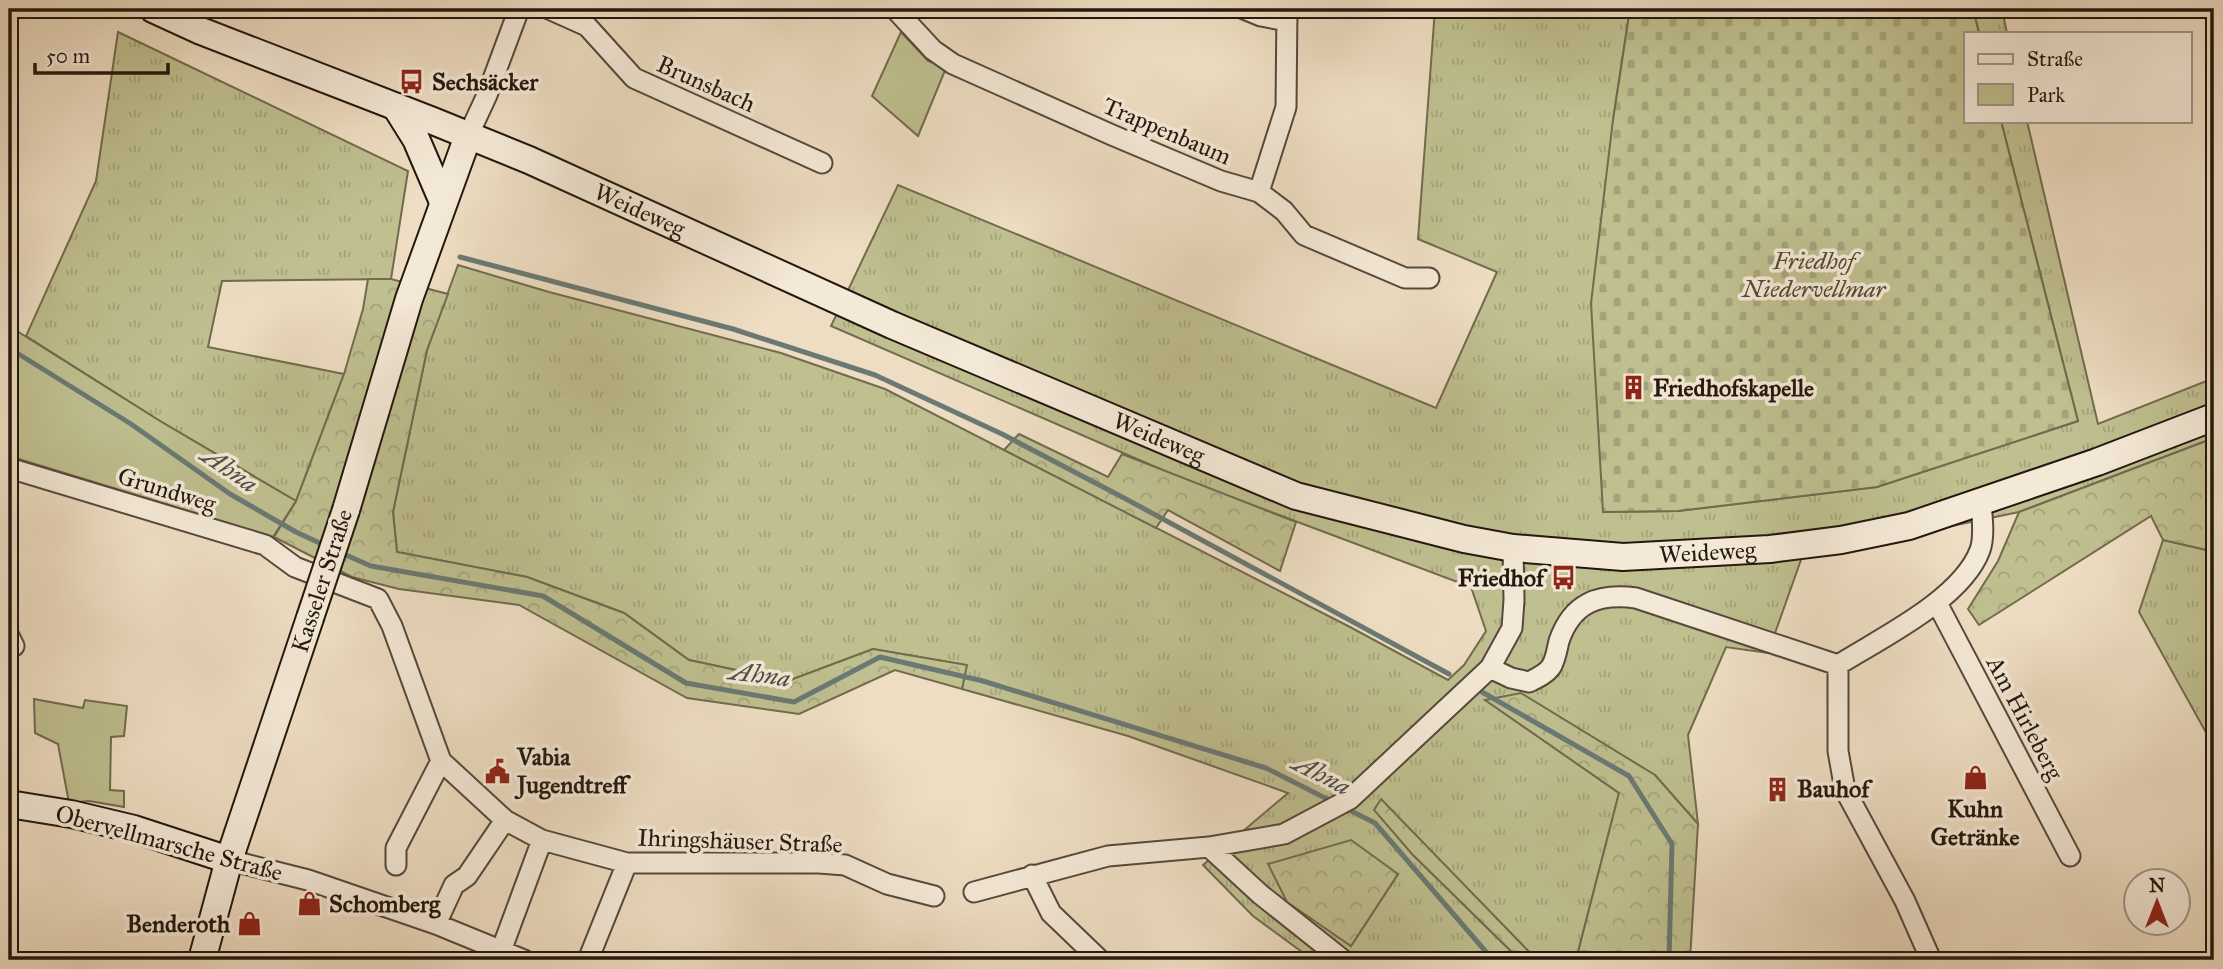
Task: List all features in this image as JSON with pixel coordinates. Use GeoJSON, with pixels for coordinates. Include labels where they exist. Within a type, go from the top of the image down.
{"type":"FeatureCollection","features":[{"type":"Feature","properties":{"kind":"main road","name":"Weideweg"},"geometry":{"type":"LineString","coordinates":[[153,9],[201,31],[529,160],[917,336],[1296,496],[1464,539],[1513,548],[1623,557],[1770,549],[1840,540],[1909,526],[1982,502],[2214,417]]}},
{"type":"Feature","properties":{"kind":"main road"},"geometry":{"type":"LineString","coordinates":[[396,107],[416,139],[443,202]]}},
{"type":"Feature","properties":{"kind":"main road","name":"Kasseler Straße"},"geometry":{"type":"LineString","coordinates":[[202,960],[229,860],[346,510],[410,299],[468,136]]}},
{"type":"Feature","properties":{"kind":"main road","name":"Obervellmarsche Straße"},"geometry":{"type":"LineString","coordinates":[[9,804],[71,814],[134,829],[229,860]]}},
{"type":"Feature","properties":{"kind":"street"},"geometry":{"type":"LineString","coordinates":[[468,136],[519,9]]}},
{"type":"Feature","properties":{"kind":"street","name":"Brunsbach"},"geometry":{"type":"LineString","coordinates":[[549,9],[587,26],[634,78],[822,163]]}},
{"type":"Feature","properties":{"kind":"street","name":"Trappenbaum"},"geometry":{"type":"LineString","coordinates":[[895,9],[933,50],[953,64],[1221,181],[1259,192],[1284,211],[1304,235],[1405,278],[1429,278]]}},
{"type":"Feature","properties":{"kind":"street"},"geometry":{"type":"LineString","coordinates":[[1244,9],[1261,16],[1287,15],[1286,107],[1259,192]]}},
{"type":"Feature","properties":{"kind":"street","name":"Grundweg"},"geometry":{"type":"LineString","coordinates":[[9,468],[265,545],[295,567],[378,599],[392,626],[441,761]]}},
{"type":"Feature","properties":{"kind":"street"},"geometry":{"type":"LineString","coordinates":[[1838,665],[1937,603],[1964,578],[1979,553],[1982,542],[1982,502]]}},
{"type":"Feature","properties":{"kind":"street"},"geometry":{"type":"LineString","coordinates":[[974,892],[1108,856],[1209,847],[1284,834],[1350,799],[1490,668],[1512,628],[1513,548]]}},
{"type":"Feature","properties":{"kind":"street"},"geometry":{"type":"LineString","coordinates":[[1490,668],[1511,678],[1529,682],[1543,675],[1552,666],[1560,637],[1573,612],[1592,601],[1612,596],[1636,598],[1838,665]]}},
{"type":"Feature","properties":{"kind":"street","name":"Am Hirleberg"},"geometry":{"type":"LineString","coordinates":[[1937,603],[2070,856]]}},
{"type":"Feature","properties":{"kind":"street"},"geometry":{"type":"LineString","coordinates":[[1838,665],[1838,751],[1845,790],[1905,901],[1931,960]]}},
{"type":"Feature","properties":{"kind":"street"},"geometry":{"type":"LineString","coordinates":[[396,865],[396,848],[441,761]]}},
{"type":"Feature","properties":{"kind":"street","name":"Ihringshäuser Straße"},"geometry":{"type":"LineString","coordinates":[[441,761],[505,820],[542,840],[627,863],[845,865],[887,884],[934,896]]}},
{"type":"Feature","properties":{"kind":"street"},"geometry":{"type":"LineString","coordinates":[[436,925],[454,885],[467,876],[505,820]]}},
{"type":"Feature","properties":{"kind":"street"},"geometry":{"type":"LineString","coordinates":[[501,951],[542,840]]}},
{"type":"Feature","properties":{"kind":"street"},"geometry":{"type":"LineString","coordinates":[[1209,847],[1260,894],[1343,960]]}},
{"type":"Feature","properties":{"kind":"street","name":"Obervellmarsche Straße"},"geometry":{"type":"LineString","coordinates":[[229,860],[308,880],[436,925],[524,960]]}},
{"type":"Feature","properties":{"kind":"street"},"geometry":{"type":"LineString","coordinates":[[588,960],[627,863]]}},
{"type":"Feature","properties":{"kind":"street"},"geometry":{"type":"LineString","coordinates":[[1032,875],[1051,914],[1100,960]]}},
{"type":"Feature","properties":{"kind":"green space"},"geometry":{"type":"Polygon","coordinates":[[[1435,9],[1630,9],[1613,120],[1604,512],[1678,511],[1877,487],[2078,421],[2001,122],[2027,122],[2098,424],[2214,378],[2214,438],[2019,512],[1802,557],[1768,653],[1726,647],[1688,735],[1698,824],[1655,775],[1486,700],[1619,793],[1576,960],[1537,960],[1381,800],[1412,854],[1520,960],[1313,960],[1253,916],[1203,865],[1288,793],[1128,736],[962,689],[966,665],[873,649],[788,681],[689,660],[624,613],[527,577],[397,552],[393,512],[427,350],[458,265],[549,292],[781,353],[885,389],[1448,680],[1464,665],[1486,631],[1471,587],[1183,479],[831,326],[898,185],[1436,408],[1497,272],[1418,239],[1435,9]],[[1269,864],[1279,885],[1351,946],[1398,874],[1269,864]]]}},
{"type":"Feature","properties":{"kind":"green space","name":"Friedhof Niedervellmar"},"geometry":{"type":"Polygon","coordinates":[[[1630,9],[1973,9],[1979,32],[1964,32],[1964,122],[2001,122],[2078,421],[1877,487],[1678,511],[1603,512],[1591,303],[1613,120],[1630,9]]]}},
{"type":"Feature","properties":{"kind":"green space"},"geometry":{"type":"Polygon","coordinates":[[[1973,9],[2002,9],[2007,32],[1979,32],[1973,9]]]}},
{"type":"Feature","properties":{"kind":"green space"},"geometry":{"type":"Polygon","coordinates":[[[118,32],[408,171],[391,279],[222,281],[208,347],[344,374],[296,501],[160,421],[26,336],[96,181],[118,32]]]}},
{"type":"Feature","properties":{"kind":"green space"},"geometry":{"type":"Polygon","coordinates":[[[901,32],[928,61],[946,68],[918,136],[872,96],[901,32]]]}},
{"type":"Feature","properties":{"kind":"green space"},"geometry":{"type":"Polygon","coordinates":[[[368,279],[391,279],[448,294],[427,350],[393,512],[397,552],[527,577],[624,613],[689,660],[788,681],[873,649],[967,665],[962,689],[895,670],[799,714],[687,698],[519,605],[399,589],[352,577],[274,537],[296,501],[344,374],[363,309],[368,279]]]}},
{"type":"Feature","properties":{"kind":"green space"},"geometry":{"type":"Polygon","coordinates":[[[9,326],[160,421],[296,501],[273,537],[9,456],[9,326]]]}},
{"type":"Feature","properties":{"kind":"green space"},"geometry":{"type":"Polygon","coordinates":[[[1019,434],[1108,477],[1122,454],[1296,522],[1280,571],[1168,510],[1156,528],[1004,450],[1019,434]]]}},
{"type":"Feature","properties":{"kind":"green space"},"geometry":{"type":"Polygon","coordinates":[[[2214,438],[2214,548],[2211,551],[2163,540],[2151,516],[1979,625],[1968,609],[1998,561],[2019,512],[2214,438]]]}},
{"type":"Feature","properties":{"kind":"green space"},"geometry":{"type":"Polygon","coordinates":[[[2163,540],[2210,551],[2214,548],[2214,747],[2139,612],[2163,540]]]}},
{"type":"Feature","properties":{"kind":"green space"},"geometry":{"type":"Polygon","coordinates":[[[1521,693],[1655,775],[1698,824],[1690,960],[1576,960],[1619,793],[1485,700],[1521,693]]]}},
{"type":"Feature","properties":{"kind":"green space"},"geometry":{"type":"Polygon","coordinates":[[[34,699],[83,708],[85,700],[127,706],[124,736],[111,737],[110,790],[124,791],[124,807],[89,801],[69,803],[58,744],[35,733],[34,699]]]}},
{"type":"Feature","properties":{"kind":"green space"},"geometry":{"type":"Polygon","coordinates":[[[1381,799],[1537,960],[1520,960],[1412,854],[1374,810],[1381,799]]]}},
{"type":"Feature","properties":{"kind":"green space"},"geometry":{"type":"Polygon","coordinates":[[[1351,840],[1398,874],[1351,946],[1287,902],[1268,864],[1351,840]]]}},
{"type":"Feature","properties":{"kind":"waterway"},"geometry":{"type":"LineString","coordinates":[[460,257],[733,329],[875,375],[1002,434],[1449,674]]}},
{"type":"Feature","properties":{"kind":"waterway","name":"Ahna"},"geometry":{"type":"LineString","coordinates":[[9,348],[131,424],[230,494],[326,546]]}},
{"type":"Feature","properties":{"kind":"waterway","name":"Ahna"},"geometry":{"type":"LineString","coordinates":[[339,552],[371,566],[543,596],[686,683],[794,702],[880,657],[983,681],[1266,768],[1333,802]]}},
{"type":"Feature","properties":{"kind":"waterway"},"geometry":{"type":"LineString","coordinates":[[1482,692],[1629,776],[1672,844],[1669,960]]}},
{"type":"Feature","properties":{"kind":"waterway","name":"Ahna"},"geometry":{"type":"LineString","coordinates":[[1345,808],[1375,823],[1493,960]]}},
{"type":"Feature","properties":{"kind":"place","name":"Sechsäcker"},"geometry":{"type":"Point","coordinates":[412,82]}},
{"type":"Feature","properties":{"kind":"place","name":"Friedhofskapelle"},"geometry":{"type":"Point","coordinates":[1633,388]}},
{"type":"Feature","properties":{"kind":"place","name":"Friedhof"},"geometry":{"type":"Point","coordinates":[1564,578]}},
{"type":"Feature","properties":{"kind":"place","name":"Vabia Jugendtreff"},"geometry":{"type":"Point","coordinates":[497,771]}},
{"type":"Feature","properties":{"kind":"place","name":"Kuhn Getränke"},"geometry":{"type":"Point","coordinates":[1975,778]}},
{"type":"Feature","properties":{"kind":"place","name":"Bauhof"},"geometry":{"type":"Point","coordinates":[1777,789]}},
{"type":"Feature","properties":{"kind":"place","name":"Schomberg"},"geometry":{"type":"Point","coordinates":[309,904]}},
{"type":"Feature","properties":{"kind":"place","name":"Benderoth"},"geometry":{"type":"Point","coordinates":[250,924]}}]}
